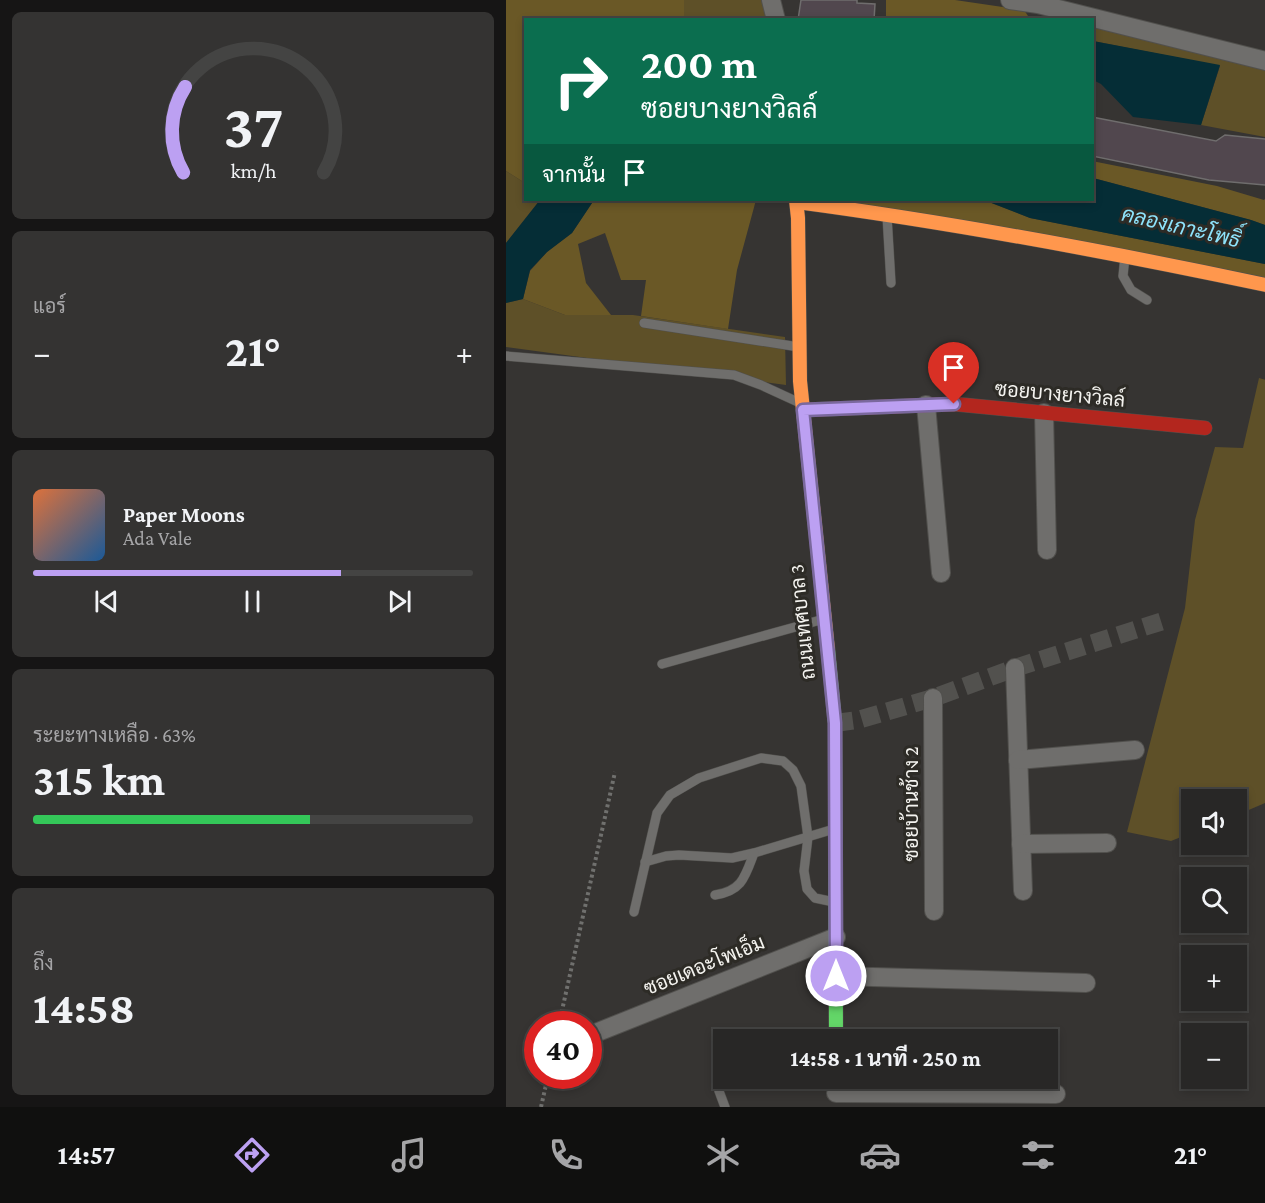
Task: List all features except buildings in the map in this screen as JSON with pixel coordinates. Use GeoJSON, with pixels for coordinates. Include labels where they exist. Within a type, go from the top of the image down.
{"type":"FeatureCollection","features":[{"type":"Feature","properties":{"kind":"street"},"geometry":{"type":"LineString","coordinates":[[771,0],[776,18]]}},
{"type":"Feature","properties":{"kind":"street"},"geometry":{"type":"LineString","coordinates":[[1010,0],[1038,4],[1094,18]]}},
{"type":"Feature","properties":{"kind":"street"},"geometry":{"type":"LineString","coordinates":[[1094,18],[1265,61]]}},
{"type":"Feature","properties":{"kind":"street"},"geometry":{"type":"LineString","coordinates":[[796,201],[887,214],[1125,255],[1265,285]]}},
{"type":"Feature","properties":{"kind":"street","name":"ถนนเทศบาล 3"},"geometry":{"type":"LineString","coordinates":[[796,201],[800,381],[835,723],[836,1029]]}},
{"type":"Feature","properties":{"kind":"street","name":"ซอยบางยางวิลล์"},"geometry":{"type":"LineString","coordinates":[[803,407],[954,404],[1205,428]]}},
{"type":"Feature","properties":{"kind":"street"},"geometry":{"type":"LineString","coordinates":[[926,405],[941,573]]}},
{"type":"Feature","properties":{"kind":"street"},"geometry":{"type":"LineString","coordinates":[[1044,412],[1047,549]]}},
{"type":"Feature","properties":{"kind":"street"},"geometry":{"type":"LineString","coordinates":[[1015,668],[1022,891]]}},
{"type":"Feature","properties":{"kind":"street","name":"ซอยบ้านช้าง 2"},"geometry":{"type":"LineString","coordinates":[[933,698],[934,911]]}},
{"type":"Feature","properties":{"kind":"street"},"geometry":{"type":"LineString","coordinates":[[1018,760],[1135,750]]}},
{"type":"Feature","properties":{"kind":"street"},"geometry":{"type":"LineString","coordinates":[[1021,844],[1107,843]]}},
{"type":"Feature","properties":{"kind":"street","name":"ซอยเดอะโพเอ็ม"},"geometry":{"type":"LineString","coordinates":[[602,1030],[836,937]]}},
{"type":"Feature","properties":{"kind":"street"},"geometry":{"type":"LineString","coordinates":[[836,976],[1086,983]]}},
{"type":"Feature","properties":{"kind":"street"},"geometry":{"type":"LineString","coordinates":[[836,1093],[1056,1094]]}},
{"type":"Feature","properties":{"kind":"lane"},"geometry":{"type":"LineString","coordinates":[[887,214],[891,283]]}},
{"type":"Feature","properties":{"kind":"lane"},"geometry":{"type":"LineString","coordinates":[[1125,255],[1123,276],[1131,290],[1147,300]]}},
{"type":"Feature","properties":{"kind":"lane"},"geometry":{"type":"LineString","coordinates":[[644,323],[800,347]]}},
{"type":"Feature","properties":{"kind":"lane"},"geometry":{"type":"LineString","coordinates":[[506,356],[734,375],[761,385],[803,407]]}},
{"type":"Feature","properties":{"kind":"lane"},"geometry":{"type":"LineString","coordinates":[[662,664],[824,619]]}},
{"type":"Feature","properties":{"kind":"lane"},"geometry":{"type":"LineString","coordinates":[[635,912],[657,813],[670,795],[699,778],[761,758],[783,761],[793,770],[800,786],[808,837],[804,871],[807,889],[815,898],[836,902]]}},
{"type":"Feature","properties":{"kind":"lane"},"geometry":{"type":"LineString","coordinates":[[645,862],[679,855],[732,858],[836,829]]}},
{"type":"Feature","properties":{"kind":"lane"},"geometry":{"type":"LineString","coordinates":[[714,895],[727,893],[737,887],[745,876],[754,853]]}},
{"type":"Feature","properties":{"kind":"lane"},"geometry":{"type":"LineString","coordinates":[[719,1091],[725,1107]]}},
{"type":"Feature","properties":{"kind":"path"},"geometry":{"type":"LineString","coordinates":[[562,1011],[615,772]]}},
{"type":"Feature","properties":{"kind":"path"},"geometry":{"type":"LineString","coordinates":[[541,1107],[545,1089]]}},
{"type":"Feature","properties":{"kind":"shaded area"},"geometry":{"type":"Polygon","coordinates":[[[506,0],[684,0],[684,18],[524,18],[524,182],[506,171],[506,0]]]}},
{"type":"Feature","properties":{"kind":"shaded area"},"geometry":{"type":"Polygon","coordinates":[[[684,0],[763,0],[766,18],[684,18],[684,0]]]}},
{"type":"Feature","properties":{"kind":"shaded area"},"geometry":{"type":"Polygon","coordinates":[[[886,0],[955,0],[1024,10],[1029,18],[886,18],[886,0]]]}},
{"type":"Feature","properties":{"kind":"shaded area"},"geometry":{"type":"Polygon","coordinates":[[[1094,25],[1265,64],[1265,137],[1201,125],[1220,66],[1094,41],[1094,25]]]}},
{"type":"Feature","properties":{"kind":"shaded area"},"geometry":{"type":"Polygon","coordinates":[[[1094,161],[1217,186],[1265,199],[1265,225],[1094,178],[1094,161]]]}},
{"type":"Feature","properties":{"kind":"shaded area"},"geometry":{"type":"Polygon","coordinates":[[[506,171],[524,182],[524,201],[539,201],[506,243],[506,171]]]}},
{"type":"Feature","properties":{"kind":"shaded area"},"geometry":{"type":"Polygon","coordinates":[[[593,201],[756,201],[737,270],[728,329],[641,316],[646,280],[621,280],[605,233],[578,244],[586,283],[611,315],[565,315],[523,299],[530,271],[547,252],[572,233],[593,201]]]}},
{"type":"Feature","properties":{"kind":"shaded area"},"geometry":{"type":"Polygon","coordinates":[[[842,201],[989,202],[1030,218],[1265,264],[1265,278],[842,201]]]}},
{"type":"Feature","properties":{"kind":"shaded area"},"geometry":{"type":"Polygon","coordinates":[[[523,299],[565,315],[633,315],[785,337],[786,385],[506,347],[506,303],[523,299]]]}},
{"type":"Feature","properties":{"kind":"shaded area"},"geometry":{"type":"Polygon","coordinates":[[[1259,378],[1266,380],[1265,803],[1247,811],[1247,789],[1181,789],[1181,837],[1171,841],[1127,832],[1185,608],[1195,520],[1215,447],[1243,448],[1259,378]]]}},
{"type":"Feature","properties":{"kind":"water"},"geometry":{"type":"Polygon","coordinates":[[[1094,41],[1220,65],[1201,125],[1133,117],[1101,84],[1094,80],[1094,41]]]}},
{"type":"Feature","properties":{"kind":"water","name":"คลองเกาะโพธิ์"},"geometry":{"type":"Polygon","coordinates":[[[1094,178],[1265,225],[1265,264],[1030,218],[982,201],[1094,201],[1094,178]]]}},
{"type":"Feature","properties":{"kind":"water"},"geometry":{"type":"Polygon","coordinates":[[[539,201],[593,201],[572,233],[547,252],[530,270],[523,299],[506,303],[506,243],[539,201]]]}},
{"type":"Feature","properties":{"kind":"tunnel"},"geometry":{"type":"LineString","coordinates":[[835,723],[858,720],[933,698],[1015,668],[1163,621]]}},
{"type":"Feature","properties":{"kind":"traffic: fast"},"geometry":{"type":"LineString","coordinates":[[828,650],[835,723],[836,1029]]}},
{"type":"Feature","properties":{"kind":"traffic: slow"},"geometry":{"type":"LineString","coordinates":[[796,201],[800,381],[828,650]]}},
{"type":"Feature","properties":{"kind":"traffic: slow"},"geometry":{"type":"LineString","coordinates":[[797,202],[1032,239],[1266,285]]}},
{"type":"Feature","properties":{"kind":"traffic: jam"},"geometry":{"type":"LineString","coordinates":[[803,410],[954,404],[1205,428]]}},
{"type":"Feature","properties":{"kind":"route"},"geometry":{"type":"LineString","coordinates":[[836,976],[835,723],[803,410],[954,404]]}}]}
